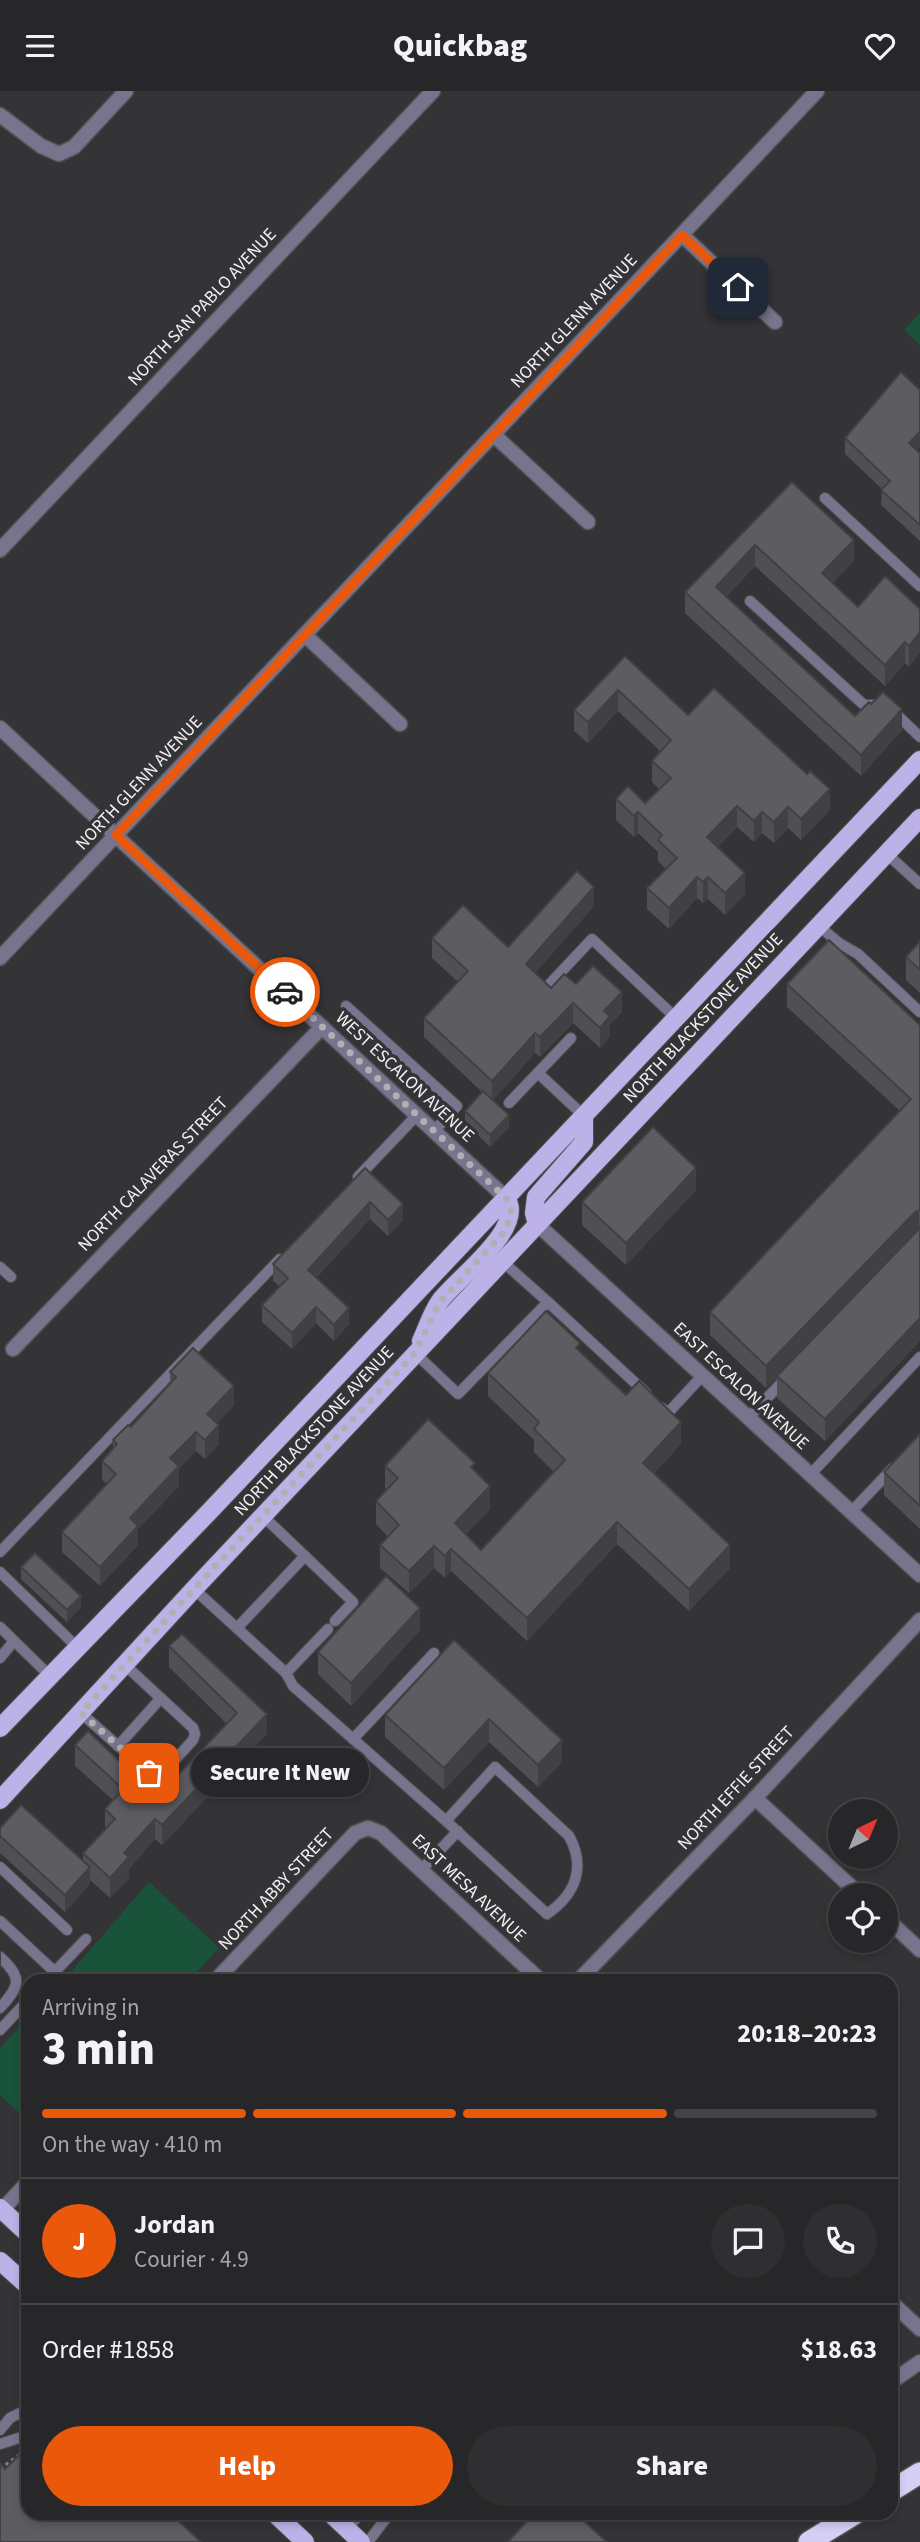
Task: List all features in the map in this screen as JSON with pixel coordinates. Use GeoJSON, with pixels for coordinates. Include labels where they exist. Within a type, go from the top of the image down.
{"type":"FeatureCollection","features":[{"type":"Feature","properties":{"kind":"highway"},"geometry":{"type":"LineString","coordinates":[[898,2487],[920,2473]]}},
{"type":"Feature","properties":{"kind":"highway"},"geometry":{"type":"LineString","coordinates":[[809,2542],[845,2520]]}},
{"type":"Feature","properties":{"kind":"main road","name":"NORTH BLACKSTONE AVENUE"},"geometry":{"type":"LineString","coordinates":[[0,1728],[584,1117],[920,760]]}},
{"type":"Feature","properties":{"kind":"main road","name":"NORTH BLACKSTONE AVENUE"},"geometry":{"type":"LineString","coordinates":[[0,1800],[415,1353],[920,818]]}},
{"type":"Feature","properties":{"kind":"main road"},"geometry":{"type":"LineString","coordinates":[[537,1224],[534,1213],[536,1197],[584,1142],[584,1117]]}},
{"type":"Feature","properties":{"kind":"main road"},"geometry":{"type":"LineString","coordinates":[[415,1353],[439,1303],[503,1233],[511,1210],[506,1198]]}},
{"type":"Feature","properties":{"kind":"main road"},"geometry":{"type":"LineString","coordinates":[[1,2209],[21,2228]]}},
{"type":"Feature","properties":{"kind":"main road"},"geometry":{"type":"LineString","coordinates":[[0,2261],[21,2280]]}},
{"type":"Feature","properties":{"kind":"main road"},"geometry":{"type":"LineString","coordinates":[[281,2520],[305,2542]]}},
{"type":"Feature","properties":{"kind":"main road"},"geometry":{"type":"LineString","coordinates":[[337,2520],[361,2542]]}},
{"type":"Feature","properties":{"kind":"street"},"geometry":{"type":"LineString","coordinates":[[0,115],[41,146],[59,154],[74,146],[125,91]]}},
{"type":"Feature","properties":{"kind":"street","name":"NORTH SAN PABLO AVENUE"},"geometry":{"type":"LineString","coordinates":[[0,550],[433,91]]}},
{"type":"Feature","properties":{"kind":"street","name":"NORTH GLENN AVENUE"},"geometry":{"type":"LineString","coordinates":[[0,958],[817,91]]}},
{"type":"Feature","properties":{"kind":"street"},"geometry":{"type":"LineString","coordinates":[[682,235],[775,321]]}},
{"type":"Feature","properties":{"kind":"street"},"geometry":{"type":"LineString","coordinates":[[494,435],[588,522]]}},
{"type":"Feature","properties":{"kind":"street"},"geometry":{"type":"LineString","coordinates":[[305,635],[400,724]]}},
{"type":"Feature","properties":{"kind":"street","name":"WEST ESCALON AVENUE"},"geometry":{"type":"LineString","coordinates":[[0,728],[506,1198]]}},
{"type":"Feature","properties":{"kind":"street","name":"NORTH CALAVERAS STREET"},"geometry":{"type":"LineString","coordinates":[[13,1349],[322,1027]]}},
{"type":"Feature","properties":{"kind":"street","name":"EAST ESCALON AVENUE"},"geometry":{"type":"LineString","coordinates":[[537,1224],[920,1575]]}},
{"type":"Feature","properties":{"kind":"street","name":"NORTH EFFIE STREET"},"geometry":{"type":"LineString","coordinates":[[585,1974],[755,1798],[920,1620]]}},
{"type":"Feature","properties":{"kind":"street"},"geometry":{"type":"LineString","coordinates":[[755,1798],[847,1883]]}},
{"type":"Feature","properties":{"kind":"street","name":"EAST MESA AVENUE"},"geometry":{"type":"LineString","coordinates":[[368,1828],[381,1833],[533,1974]]}},
{"type":"Feature","properties":{"kind":"street","name":"NORTH ABBY STREET"},"geometry":{"type":"LineString","coordinates":[[222,1974],[355,1833],[368,1828]]}},
{"type":"Feature","properties":{"kind":"street"},"geometry":{"type":"LineString","coordinates":[[898,1929],[920,1950]]}},
{"type":"Feature","properties":{"kind":"street"},"geometry":{"type":"LineString","coordinates":[[1,2209],[21,2190]]}},
{"type":"Feature","properties":{"kind":"street"},"geometry":{"type":"LineString","coordinates":[[898,2309],[920,2329]]}},
{"type":"Feature","properties":{"kind":"street"},"geometry":{"type":"LineString","coordinates":[[898,2377],[920,2363]]}},
{"type":"Feature","properties":{"kind":"lane"},"geometry":{"type":"LineString","coordinates":[[825,498],[920,586]]}},
{"type":"Feature","properties":{"kind":"lane"},"geometry":{"type":"LineString","coordinates":[[750,601],[864,705],[887,705],[920,737]]}},
{"type":"Feature","properties":{"kind":"lane"},"geometry":{"type":"LineString","coordinates":[[887,854],[920,884]]}},
{"type":"Feature","properties":{"kind":"lane"},"geometry":{"type":"LineString","coordinates":[[819,926],[839,943],[858,954],[920,1012]]}},
{"type":"Feature","properties":{"kind":"lane"},"geometry":{"type":"LineString","coordinates":[[545,989],[592,939],[677,1019]]}},
{"type":"Feature","properties":{"kind":"lane"},"geometry":{"type":"LineString","coordinates":[[346,1006],[457,1106],[434,1131]]}},
{"type":"Feature","properties":{"kind":"lane"},"geometry":{"type":"LineString","coordinates":[[509,1103],[570,1038]]}},
{"type":"Feature","properties":{"kind":"lane"},"geometry":{"type":"LineString","coordinates":[[538,1073],[584,1117]]}},
{"type":"Feature","properties":{"kind":"lane"},"geometry":{"type":"LineString","coordinates":[[351,1185],[417,1115]]}},
{"type":"Feature","properties":{"kind":"lane"},"geometry":{"type":"LineString","coordinates":[[0,1552],[284,1254]]}},
{"type":"Feature","properties":{"kind":"lane"},"geometry":{"type":"LineString","coordinates":[[502,1261],[668,1413],[702,1375]]}},
{"type":"Feature","properties":{"kind":"lane"},"geometry":{"type":"LineString","coordinates":[[0,1267],[11,1277]]}},
{"type":"Feature","properties":{"kind":"lane"},"geometry":{"type":"LineString","coordinates":[[415,1353],[458,1394],[548,1302]]}},
{"type":"Feature","properties":{"kind":"lane"},"geometry":{"type":"LineString","coordinates":[[810,1475],[920,1357]]}},
{"type":"Feature","properties":{"kind":"lane"},"geometry":{"type":"LineString","coordinates":[[748,1417],[790,1374]]}},
{"type":"Feature","properties":{"kind":"lane"},"geometry":{"type":"LineString","coordinates":[[851,1512],[902,1459]]}},
{"type":"Feature","properties":{"kind":"lane"},"geometry":{"type":"LineString","coordinates":[[263,1516],[354,1602],[286,1673]]}},
{"type":"Feature","properties":{"kind":"lane"},"geometry":{"type":"LineString","coordinates":[[237,1628],[305,1556]]}},
{"type":"Feature","properties":{"kind":"lane"},"geometry":{"type":"LineString","coordinates":[[0,1572],[78,1648]]}},
{"type":"Feature","properties":{"kind":"lane"},"geometry":{"type":"LineString","coordinates":[[194,1589],[286,1673],[293,1686],[446,1821],[458,1831],[547,1914],[560,1905],[574,1887],[579,1871],[575,1847],[569,1836],[495,1767],[446,1821]]}},
{"type":"Feature","properties":{"kind":"lane"},"geometry":{"type":"LineString","coordinates":[[0,1627],[50,1677]]}},
{"type":"Feature","properties":{"kind":"lane"},"geometry":{"type":"LineString","coordinates":[[0,1658],[14,1641]]}},
{"type":"Feature","properties":{"kind":"lane"},"geometry":{"type":"LineString","coordinates":[[353,1739],[434,1653]]}},
{"type":"Feature","properties":{"kind":"lane"},"geometry":{"type":"LineString","coordinates":[[81,1713],[149,1773],[156,1776],[163,1773],[193,1740],[193,1728],[125,1665]]}},
{"type":"Feature","properties":{"kind":"lane"},"geometry":{"type":"LineString","coordinates":[[118,1746],[161,1698]]}},
{"type":"Feature","properties":{"kind":"lane"},"geometry":{"type":"LineString","coordinates":[[421,1870],[458,1831]]}},
{"type":"Feature","properties":{"kind":"lane"},"geometry":{"type":"LineString","coordinates":[[0,1867],[67,1930]]}},
{"type":"Feature","properties":{"kind":"lane"},"geometry":{"type":"LineString","coordinates":[[0,1921],[55,1972],[86,1939]]}},
{"type":"Feature","properties":{"kind":"lane"},"geometry":{"type":"LineString","coordinates":[[0,1957],[12,1968],[18,1982],[15,1993],[0,2008]]}},
{"type":"Feature","properties":{"kind":"lane"},"geometry":{"type":"LineString","coordinates":[[0,2030],[21,2008]]}},
{"type":"Feature","properties":{"kind":"lane"},"geometry":{"type":"LineString","coordinates":[[0,2430],[10,2418],[21,2412]]}},
{"type":"Feature","properties":{"kind":"lane"},"geometry":{"type":"LineString","coordinates":[[0,2444],[21,2437]]}},
{"type":"Feature","properties":{"kind":"lane"},"geometry":{"type":"LineString","coordinates":[[347,2529],[355,2520]]}},
{"type":"Feature","properties":{"kind":"lane"},"geometry":{"type":"LineString","coordinates":[[368,2542],[385,2520]]}},
{"type":"Feature","properties":{"kind":"path"},"geometry":{"type":"LineString","coordinates":[[0,2469],[21,2454]]}},
{"type":"Feature","properties":{"kind":"green space"},"geometry":{"type":"Polygon","coordinates":[[[920,313],[920,345],[904,330],[920,313]]]}},
{"type":"Feature","properties":{"kind":"green space"},"geometry":{"type":"Polygon","coordinates":[[[149,1882],[219,1948],[195,1974],[69,1974],[149,1882]]]}},
{"type":"Feature","properties":{"kind":"green space"},"geometry":{"type":"Polygon","coordinates":[[[21,2026],[21,2114],[0,2095],[0,2048],[21,2026]]]}},
{"type":"Feature","properties":{"kind":"building"},"geometry":{"type":"Polygon","coordinates":[[[901,372],[920,390],[920,432],[909,443],[920,453],[920,525],[881,490],[890,481],[845,438],[901,372]]]}},
{"type":"Feature","properties":{"kind":"building"},"geometry":{"type":"Polygon","coordinates":[[[792,482],[854,540],[822,573],[858,607],[885,576],[920,609],[920,632],[909,646],[905,642],[885,665],[755,545],[716,587],[855,716],[883,692],[902,709],[861,755],[685,592],[792,482]]]}},
{"type":"Feature","properties":{"kind":"building"},"geometry":{"type":"Polygon","coordinates":[[[625,656],[688,715],[714,688],[807,774],[810,771],[830,789],[801,819],[788,807],[774,822],[762,812],[754,821],[737,806],[707,837],[745,873],[725,893],[708,877],[703,882],[697,877],[669,908],[647,888],[677,858],[658,840],[662,835],[638,812],[634,816],[616,799],[628,786],[645,803],[671,778],[652,761],[671,740],[618,690],[588,722],[574,710],[625,656]]]}},
{"type":"Feature","properties":{"kind":"building"},"geometry":{"type":"Polygon","coordinates":[[[577,871],[594,887],[526,964],[551,988],[564,974],[576,984],[593,966],[622,992],[604,1011],[610,1016],[600,1028],[573,1003],[540,1037],[535,1033],[492,1081],[424,1018],[468,971],[432,938],[463,905],[508,947],[577,871]]]}},
{"type":"Feature","properties":{"kind":"building"},"geometry":{"type":"Polygon","coordinates":[[[829,940],[920,1025],[920,1210],[915,1212],[766,1366],[710,1312],[911,1099],[787,984],[829,940]]]}},
{"type":"Feature","properties":{"kind":"building"},"geometry":{"type":"Polygon","coordinates":[[[920,941],[920,970],[906,957],[920,941]]]}},
{"type":"Feature","properties":{"kind":"building"},"geometry":{"type":"Polygon","coordinates":[[[483,1091],[509,1115],[490,1135],[465,1111],[483,1091]]]}},
{"type":"Feature","properties":{"kind":"building"},"geometry":{"type":"Polygon","coordinates":[[[653,1127],[696,1168],[626,1243],[582,1202],[653,1127]]]}},
{"type":"Feature","properties":{"kind":"building"},"geometry":{"type":"Polygon","coordinates":[[[365,1168],[403,1204],[388,1220],[370,1202],[308,1270],[349,1308],[334,1325],[316,1307],[292,1333],[262,1305],[288,1278],[273,1264],[365,1168]]]}},
{"type":"Feature","properties":{"kind":"building"},"geometry":{"type":"Polygon","coordinates":[[[920,1228],[920,1318],[825,1419],[777,1376],[920,1228]]]}},
{"type":"Feature","properties":{"kind":"building"},"geometry":{"type":"Polygon","coordinates":[[[546,1311],[580,1343],[576,1348],[626,1395],[639,1381],[681,1422],[643,1463],[730,1545],[689,1589],[617,1522],[527,1618],[451,1549],[445,1556],[434,1546],[409,1571],[380,1545],[399,1525],[376,1501],[398,1478],[385,1466],[428,1419],[475,1463],[471,1467],[490,1486],[455,1523],[481,1550],[565,1460],[534,1429],[539,1422],[488,1373],[546,1311]]]}},
{"type":"Feature","properties":{"kind":"building"},"geometry":{"type":"Polygon","coordinates":[[[193,1348],[234,1386],[207,1414],[219,1425],[205,1440],[196,1432],[170,1458],[179,1466],[130,1518],[138,1526],[100,1567],[62,1532],[116,1474],[102,1461],[117,1444],[113,1440],[128,1425],[131,1427],[176,1377],[170,1372],[193,1348]]]}},
{"type":"Feature","properties":{"kind":"building"},"geometry":{"type":"Polygon","coordinates":[[[920,1434],[920,1506],[884,1472],[920,1434]]]}},
{"type":"Feature","properties":{"kind":"building"},"geometry":{"type":"Polygon","coordinates":[[[35,1553],[81,1596],[67,1610],[21,1567],[35,1553]]]}},
{"type":"Feature","properties":{"kind":"building"},"geometry":{"type":"Polygon","coordinates":[[[386,1576],[420,1608],[351,1683],[318,1652],[386,1576]]]}},
{"type":"Feature","properties":{"kind":"building"},"geometry":{"type":"Polygon","coordinates":[[[182,1634],[267,1714],[162,1825],[155,1819],[124,1853],[129,1857],[110,1878],[83,1853],[115,1819],[105,1809],[123,1789],[75,1745],[88,1731],[157,1797],[237,1713],[169,1646],[182,1634]]]}},
{"type":"Feature","properties":{"kind":"building"},"geometry":{"type":"Polygon","coordinates":[[[454,1640],[562,1740],[538,1765],[489,1719],[444,1768],[385,1715],[454,1640]]]}},
{"type":"Feature","properties":{"kind":"building"},"geometry":{"type":"Polygon","coordinates":[[[21,1805],[90,1867],[65,1895],[0,1836],[0,1828],[21,1805]]]}},
{"type":"Feature","properties":{"kind":"building"},"geometry":{"type":"Polygon","coordinates":[[[21,2453],[21,2520],[177,2520],[201,2542],[0,2542],[0,2463],[5,2469],[21,2453]]]}},
{"type":"Feature","properties":{"kind":"building"},"geometry":{"type":"Polygon","coordinates":[[[528,2520],[583,2520],[607,2542],[508,2542],[528,2520]]]}},
{"type":"Feature","properties":{"kind":"way so far"},"geometry":{"type":"LineString","coordinates":[[149,1773],[81,1713],[415,1353],[439,1303],[503,1233],[510,1218],[510,1204],[506,1198],[285,992]]}},
{"type":"Feature","properties":{"kind":"place","name":"Secure It New"},"geometry":{"type":"Point","coordinates":[149,1773]}},
{"type":"Feature","properties":{"kind":"route"},"geometry":{"type":"LineString","coordinates":[[285,992],[116,835],[682,235],[738,287]]}}]}
